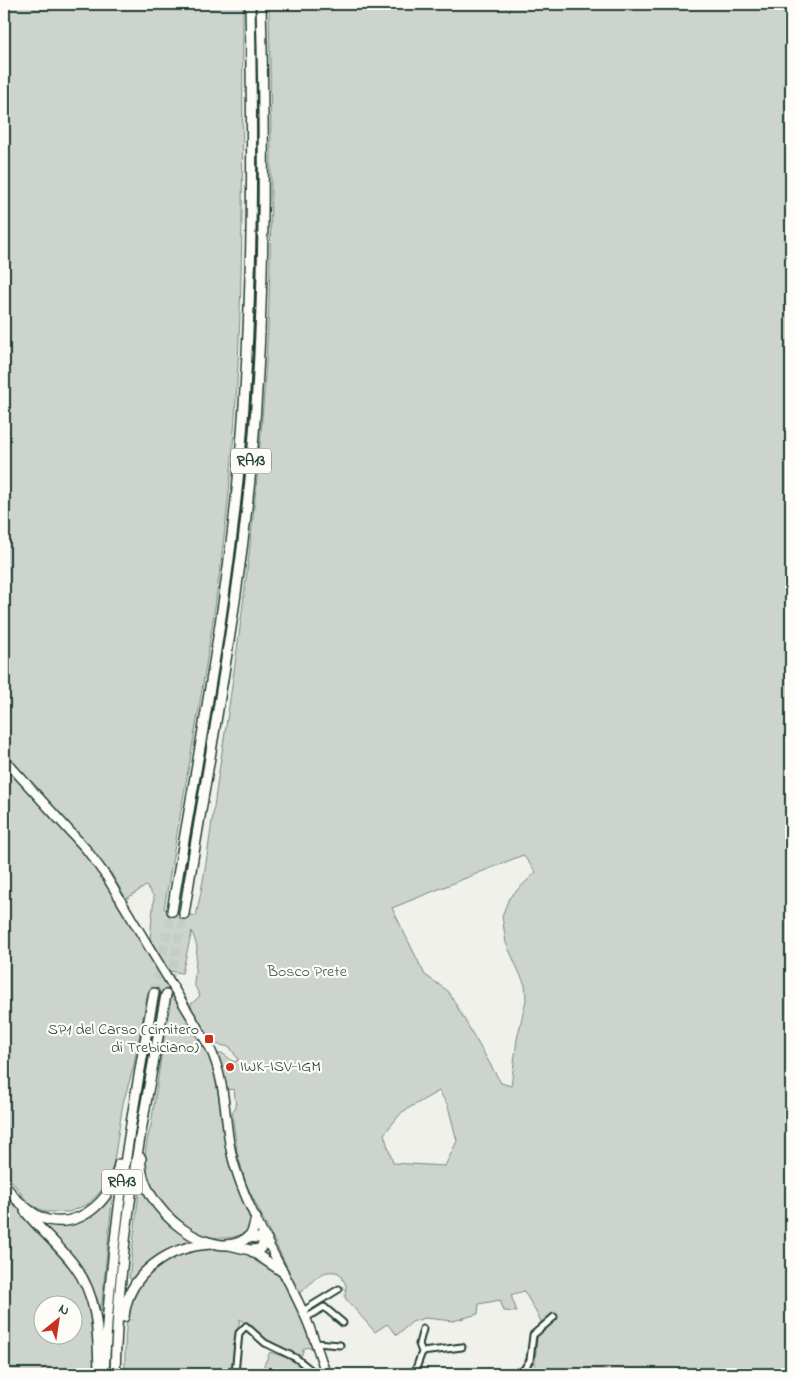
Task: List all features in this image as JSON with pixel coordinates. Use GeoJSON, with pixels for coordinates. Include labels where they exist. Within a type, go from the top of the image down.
{"type":"FeatureCollection","features":[{"type":"Feature","properties":{"kind":"highway","name":"RA13"},"geometry":{"type":"LineString","coordinates":[[172,911],[220,630],[240,460],[251,272],[250,4]]}},
{"type":"Feature","properties":{"kind":"highway","name":"RA13"},"geometry":{"type":"LineString","coordinates":[[184,914],[231,631],[252,460],[262,284],[261,4]]}},
{"type":"Feature","properties":{"kind":"highway","name":"RA13"},"geometry":{"type":"LineString","coordinates":[[104,1374],[108,1305],[116,1227],[139,1070],[154,992]]}},
{"type":"Feature","properties":{"kind":"highway","name":"RA13"},"geometry":{"type":"LineString","coordinates":[[115,1374],[121,1284],[130,1200],[166,995]]}},
{"type":"Feature","properties":{"kind":"highway"},"geometry":{"type":"LineString","coordinates":[[16,1199],[40,1217],[60,1221],[82,1216],[100,1204],[109,1192],[118,1172],[129,1108],[139,1070]]}},
{"type":"Feature","properties":{"kind":"highway"},"geometry":{"type":"LineString","coordinates":[[151,1072],[149,1108],[141,1162],[146,1187],[154,1202],[171,1221],[192,1234],[250,1250],[260,1249],[266,1239],[248,1237]]}},
{"type":"Feature","properties":{"kind":"highway"},"geometry":{"type":"LineString","coordinates":[[16,1199],[73,1264],[89,1292],[98,1322],[99,1374]]}},
{"type":"Feature","properties":{"kind":"highway"},"geometry":{"type":"LineString","coordinates":[[119,1374],[126,1302],[141,1277],[154,1263],[175,1251],[201,1245],[237,1243],[248,1237],[254,1230],[256,1218]]}},
{"type":"Feature","properties":{"kind":"highway"},"geometry":{"type":"LineString","coordinates":[[250,1250],[283,1272]]}},
{"type":"Feature","properties":{"kind":"main road"},"geometry":{"type":"LineString","coordinates":[[4,759],[86,849],[106,876],[210,1048],[222,1078],[234,1166],[266,1239],[305,1315],[326,1374]]}},
{"type":"Feature","properties":{"kind":"main road"},"geometry":{"type":"LineString","coordinates":[[4,1183],[16,1199]]}},
{"type":"Feature","properties":{"kind":"street"},"geometry":{"type":"LineString","coordinates":[[305,1315],[339,1289]]}},
{"type":"Feature","properties":{"kind":"street"},"geometry":{"type":"LineString","coordinates":[[305,1315],[324,1307],[343,1323]]}},
{"type":"Feature","properties":{"kind":"street"},"geometry":{"type":"LineString","coordinates":[[524,1374],[530,1360],[533,1335],[554,1317]]}},
{"type":"Feature","properties":{"kind":"street"},"geometry":{"type":"LineString","coordinates":[[235,1373],[239,1333],[246,1326],[254,1336],[275,1349],[296,1358],[316,1374]]}},
{"type":"Feature","properties":{"kind":"street"},"geometry":{"type":"LineString","coordinates":[[414,1374],[422,1352],[419,1344],[423,1329]]}},
{"type":"Feature","properties":{"kind":"street"},"geometry":{"type":"LineString","coordinates":[[316,1343],[340,1346]]}},
{"type":"Feature","properties":{"kind":"street"},"geometry":{"type":"LineString","coordinates":[[422,1352],[462,1347]]}},
{"type":"Feature","properties":{"kind":"green space","name":"Bosco Prete"},"geometry":{"type":"Polygon","coordinates":[[[4,4],[243,4],[240,321],[233,448],[214,611],[164,909],[196,916],[207,855],[238,641],[258,472],[270,266],[269,4],[791,4],[791,1374],[534,1374],[537,1338],[541,1321],[524,1291],[511,1295],[517,1312],[504,1311],[500,1300],[479,1304],[478,1314],[453,1321],[425,1318],[412,1322],[397,1335],[387,1324],[375,1332],[345,1298],[346,1285],[339,1273],[326,1272],[321,1274],[298,1294],[292,1277],[246,1184],[237,1152],[232,1112],[236,1107],[234,1089],[227,1090],[218,1054],[222,1053],[234,1062],[238,1060],[230,1047],[214,1044],[210,1040],[190,1005],[200,996],[194,984],[197,947],[192,931],[182,973],[169,971],[150,939],[154,897],[146,886],[126,899],[111,873],[4,751],[4,4]],[[523,855],[392,908],[425,975],[448,991],[501,1083],[511,1086],[517,1039],[526,1000],[525,985],[506,943],[502,916],[509,898],[536,872],[523,855]],[[439,1091],[402,1112],[384,1134],[393,1163],[445,1166],[457,1141],[448,1106],[439,1091]]]}},
{"type":"Feature","properties":{"kind":"green space"},"geometry":{"type":"Polygon","coordinates":[[[4,765],[99,871],[213,1062],[217,1074],[231,1167],[252,1218],[248,1231],[233,1237],[218,1238],[202,1234],[187,1227],[161,1205],[152,1191],[147,1177],[146,1151],[170,996],[148,992],[133,1069],[123,1103],[113,1167],[101,1191],[88,1204],[69,1212],[46,1212],[29,1204],[4,1171],[4,765]]]}},
{"type":"Feature","properties":{"kind":"green space"},"geometry":{"type":"Polygon","coordinates":[[[140,1183],[163,1218],[196,1242],[168,1250],[156,1258],[132,1280],[129,1278],[140,1183]]]}},
{"type":"Feature","properties":{"kind":"green space"},"geometry":{"type":"Polygon","coordinates":[[[4,1191],[68,1265],[83,1290],[92,1321],[94,1374],[4,1374],[4,1191]]]}},
{"type":"Feature","properties":{"kind":"green space"},"geometry":{"type":"Polygon","coordinates":[[[113,1191],[101,1312],[97,1298],[84,1273],[39,1220],[50,1224],[71,1224],[90,1215],[113,1191]]]}},
{"type":"Feature","properties":{"kind":"green space"},"geometry":{"type":"Polygon","coordinates":[[[202,1248],[227,1249],[248,1254],[264,1263],[287,1288],[296,1305],[312,1347],[304,1348],[301,1357],[269,1343],[240,1319],[230,1374],[125,1374],[127,1322],[135,1292],[156,1267],[172,1257],[202,1248]]]}},
{"type":"Feature","properties":{"kind":"green space"},"geometry":{"type":"Polygon","coordinates":[[[270,1352],[291,1359],[310,1374],[260,1374],[270,1352]]]}},
{"type":"Feature","properties":{"kind":"tunnel"},"geometry":{"type":"LineString","coordinates":[[154,993],[172,911]]}},
{"type":"Feature","properties":{"kind":"tunnel"},"geometry":{"type":"LineString","coordinates":[[166,995],[184,914]]}},
{"type":"Feature","properties":{"kind":"place","name":"SP1 del Carso (cimitero di Trebiciano)"},"geometry":{"type":"Point","coordinates":[209,1039]}},
{"type":"Feature","properties":{"kind":"place","name":"IWK-ISV-IGM"},"geometry":{"type":"Point","coordinates":[230,1067]}}]}
